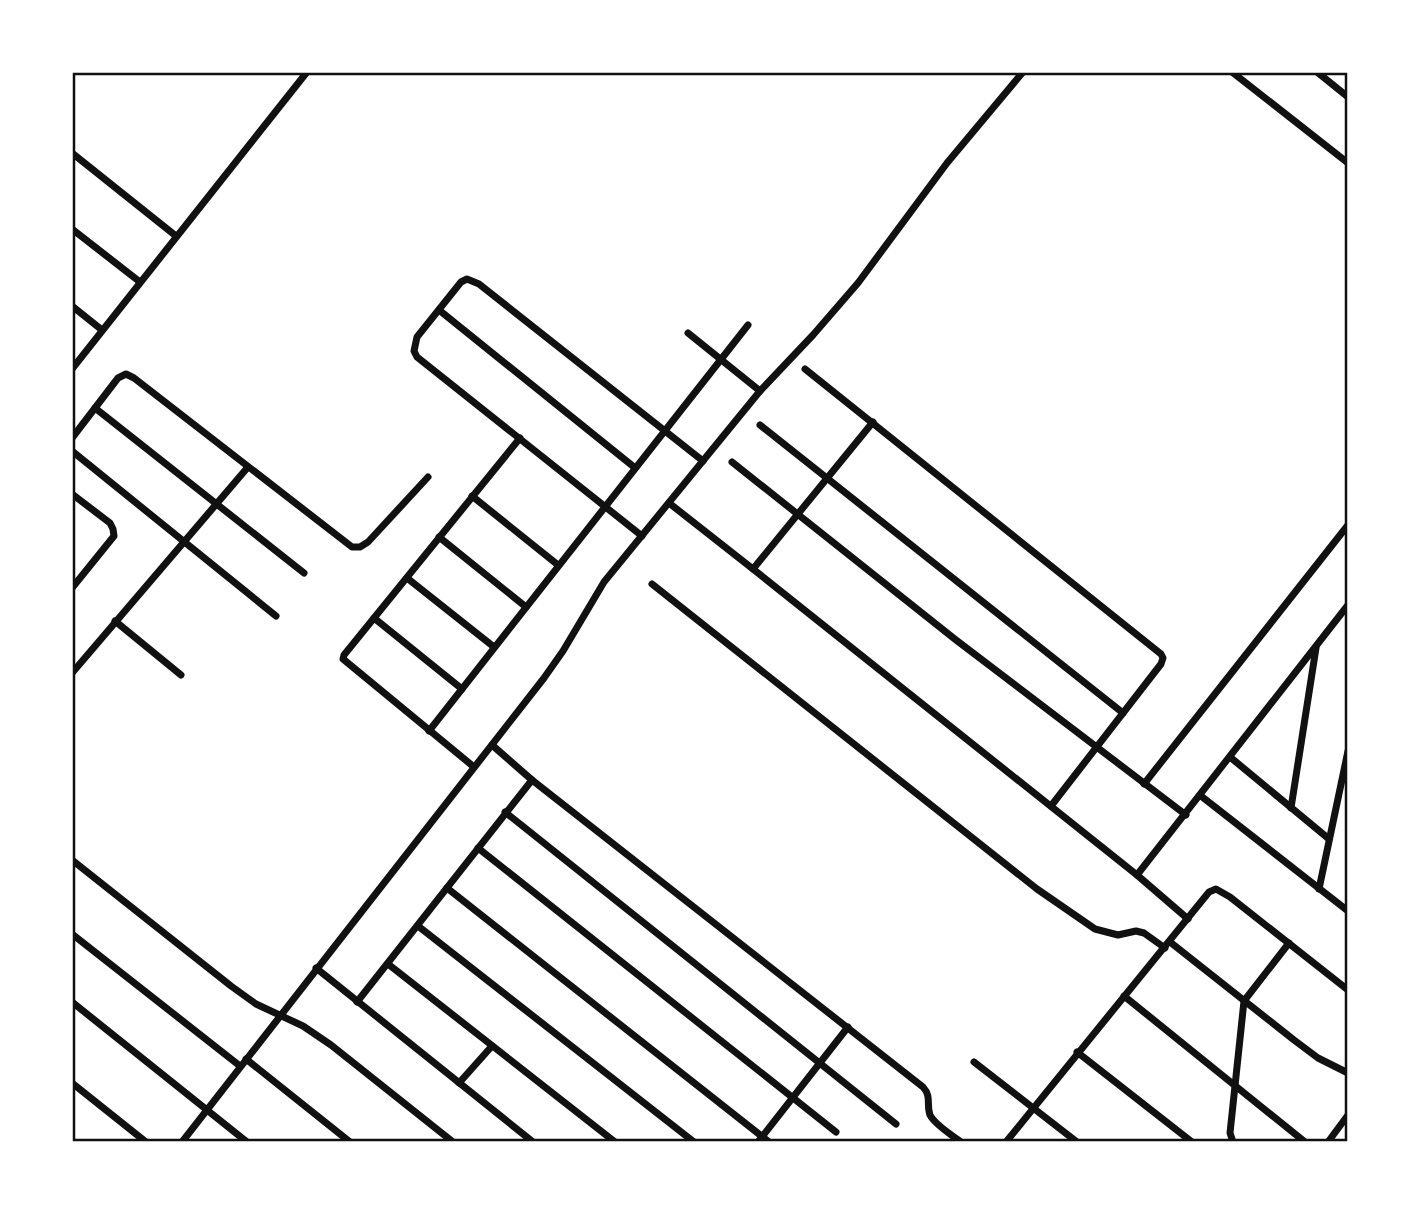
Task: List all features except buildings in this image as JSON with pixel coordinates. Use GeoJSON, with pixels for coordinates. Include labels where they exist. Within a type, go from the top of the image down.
{"type":"FeatureCollection","features":[{"type":"Feature","properties":{"kind":"street"},"geometry":{"type":"LineString","coordinates":[[72,369],[307,72]]}},
{"type":"Feature","properties":{"kind":"street"},"geometry":{"type":"LineString","coordinates":[[181,1142],[492,745],[563,651],[604,582],[760,391],[858,283],[947,163],[1023,72]]}},
{"type":"Feature","properties":{"kind":"street"},"geometry":{"type":"LineString","coordinates":[[1232,72],[1348,163]]}},
{"type":"Feature","properties":{"kind":"street"},"geometry":{"type":"LineString","coordinates":[[1317,72],[1348,97]]}},
{"type":"Feature","properties":{"kind":"street"},"geometry":{"type":"LineString","coordinates":[[72,153],[176,236]]}},
{"type":"Feature","properties":{"kind":"street"},"geometry":{"type":"LineString","coordinates":[[72,229],[140,282]]}},
{"type":"Feature","properties":{"kind":"street"},"geometry":{"type":"LineString","coordinates":[[642,536],[417,357],[414,351],[417,337],[461,282],[472,280],[703,461]]}},
{"type":"Feature","properties":{"kind":"street"},"geometry":{"type":"LineString","coordinates":[[72,306],[102,330]]}},
{"type":"Feature","properties":{"kind":"street"},"geometry":{"type":"LineString","coordinates":[[439,310],[634,467]]}},
{"type":"Feature","properties":{"kind":"street"},"geometry":{"type":"LineString","coordinates":[[429,731],[748,324]]}},
{"type":"Feature","properties":{"kind":"street"},"geometry":{"type":"LineString","coordinates":[[688,333],[760,391]]}},
{"type":"Feature","properties":{"kind":"street"},"geometry":{"type":"LineString","coordinates":[[805,369],[1161,654],[1161,664],[1051,806]]}},
{"type":"Feature","properties":{"kind":"street"},"geometry":{"type":"LineString","coordinates":[[72,438],[118,378],[126,374],[352,547],[360,547],[368,542],[428,477]]}},
{"type":"Feature","properties":{"kind":"street"},"geometry":{"type":"LineString","coordinates":[[95,408],[304,573]]}},
{"type":"Feature","properties":{"kind":"street"},"geometry":{"type":"LineString","coordinates":[[753,569],[873,422]]}},
{"type":"Feature","properties":{"kind":"street"},"geometry":{"type":"LineString","coordinates":[[760,425],[1123,713]]}},
{"type":"Feature","properties":{"kind":"street"},"geometry":{"type":"LineString","coordinates":[[474,767],[343,659],[520,438]]}},
{"type":"Feature","properties":{"kind":"street"},"geometry":{"type":"LineString","coordinates":[[72,451],[276,616]]}},
{"type":"Feature","properties":{"kind":"street"},"geometry":{"type":"LineString","coordinates":[[732,462],[1096,748],[1186,815]]}},
{"type":"Feature","properties":{"kind":"street"},"geometry":{"type":"LineString","coordinates":[[72,674],[248,467]]}},
{"type":"Feature","properties":{"kind":"street"},"geometry":{"type":"LineString","coordinates":[[72,494],[114,529],[110,541],[75,578],[72,588]]}},
{"type":"Feature","properties":{"kind":"street"},"geometry":{"type":"LineString","coordinates":[[472,496],[558,565]]}},
{"type":"Feature","properties":{"kind":"street"},"geometry":{"type":"LineString","coordinates":[[668,503],[1051,806],[1188,919]]}},
{"type":"Feature","properties":{"kind":"street"},"geometry":{"type":"LineString","coordinates":[[1144,784],[1348,525]]}},
{"type":"Feature","properties":{"kind":"street"},"geometry":{"type":"LineString","coordinates":[[439,537],[526,607]]}},
{"type":"Feature","properties":{"kind":"street"},"geometry":{"type":"LineString","coordinates":[[407,578],[494,648]]}},
{"type":"Feature","properties":{"kind":"street"},"geometry":{"type":"LineString","coordinates":[[652,583],[1056,902],[1107,934],[1118,935],[1136,931],[1167,945],[1318,1058],[1348,1073]]}},
{"type":"Feature","properties":{"kind":"street"},"geometry":{"type":"LineString","coordinates":[[1137,876],[1348,605]]}},
{"type":"Feature","properties":{"kind":"street"},"geometry":{"type":"LineString","coordinates":[[374,618],[462,689]]}},
{"type":"Feature","properties":{"kind":"street"},"geometry":{"type":"LineString","coordinates":[[115,621],[181,675]]}},
{"type":"Feature","properties":{"kind":"street"},"geometry":{"type":"LineString","coordinates":[[1292,808],[1316,647]]}},
{"type":"Feature","properties":{"kind":"street"},"geometry":{"type":"LineString","coordinates":[[492,745],[532,780],[923,1087],[928,1093],[930,1114],[934,1120],[961,1142]]}},
{"type":"Feature","properties":{"kind":"street"},"geometry":{"type":"LineString","coordinates":[[1319,888],[1348,751]]}},
{"type":"Feature","properties":{"kind":"street"},"geometry":{"type":"LineString","coordinates":[[1230,757],[1329,839]]}},
{"type":"Feature","properties":{"kind":"street"},"geometry":{"type":"LineString","coordinates":[[357,1002],[532,780]]}},
{"type":"Feature","properties":{"kind":"street"},"geometry":{"type":"LineString","coordinates":[[1201,796],[1348,911]]}},
{"type":"Feature","properties":{"kind":"street"},"geometry":{"type":"LineString","coordinates":[[505,812],[896,1124]]}},
{"type":"Feature","properties":{"kind":"street"},"geometry":{"type":"LineString","coordinates":[[478,848],[836,1132]]}},
{"type":"Feature","properties":{"kind":"street"},"geometry":{"type":"LineString","coordinates":[[72,860],[231,986],[278,1016],[303,1026],[331,1045],[453,1142]]}},
{"type":"Feature","properties":{"kind":"street"},"geometry":{"type":"LineString","coordinates":[[447,888],[763,1140],[848,1027]]}},
{"type":"Feature","properties":{"kind":"street"},"geometry":{"type":"LineString","coordinates":[[1006,1142],[1209,892],[1216,889],[1223,891],[1348,990]]}},
{"type":"Feature","properties":{"kind":"street"},"geometry":{"type":"LineString","coordinates":[[418,926],[694,1142]]}},
{"type":"Feature","properties":{"kind":"street"},"geometry":{"type":"LineString","coordinates":[[72,934],[240,1066]]}},
{"type":"Feature","properties":{"kind":"street"},"geometry":{"type":"LineString","coordinates":[[1233,1142],[1230,1133],[1244,1001],[1289,943]]}},
{"type":"Feature","properties":{"kind":"street"},"geometry":{"type":"LineString","coordinates":[[388,964],[615,1142]]}},
{"type":"Feature","properties":{"kind":"street"},"geometry":{"type":"LineString","coordinates":[[316,968],[533,1142]]}},
{"type":"Feature","properties":{"kind":"street"},"geometry":{"type":"LineString","coordinates":[[1124,996],[1305,1142]]}},
{"type":"Feature","properties":{"kind":"street"},"geometry":{"type":"LineString","coordinates":[[72,1002],[247,1142]]}},
{"type":"Feature","properties":{"kind":"street"},"geometry":{"type":"LineString","coordinates":[[458,1083],[492,1046]]}},
{"type":"Feature","properties":{"kind":"street"},"geometry":{"type":"LineString","coordinates":[[1077,1052],[1192,1142]]}},
{"type":"Feature","properties":{"kind":"street"},"geometry":{"type":"LineString","coordinates":[[246,1059],[350,1142]]}},
{"type":"Feature","properties":{"kind":"street"},"geometry":{"type":"LineString","coordinates":[[974,1062],[1077,1142]]}},
{"type":"Feature","properties":{"kind":"street"},"geometry":{"type":"LineString","coordinates":[[72,1083],[146,1142]]}},
{"type":"Feature","properties":{"kind":"street"},"geometry":{"type":"LineString","coordinates":[[1328,1142],[1348,1115]]}}]}
